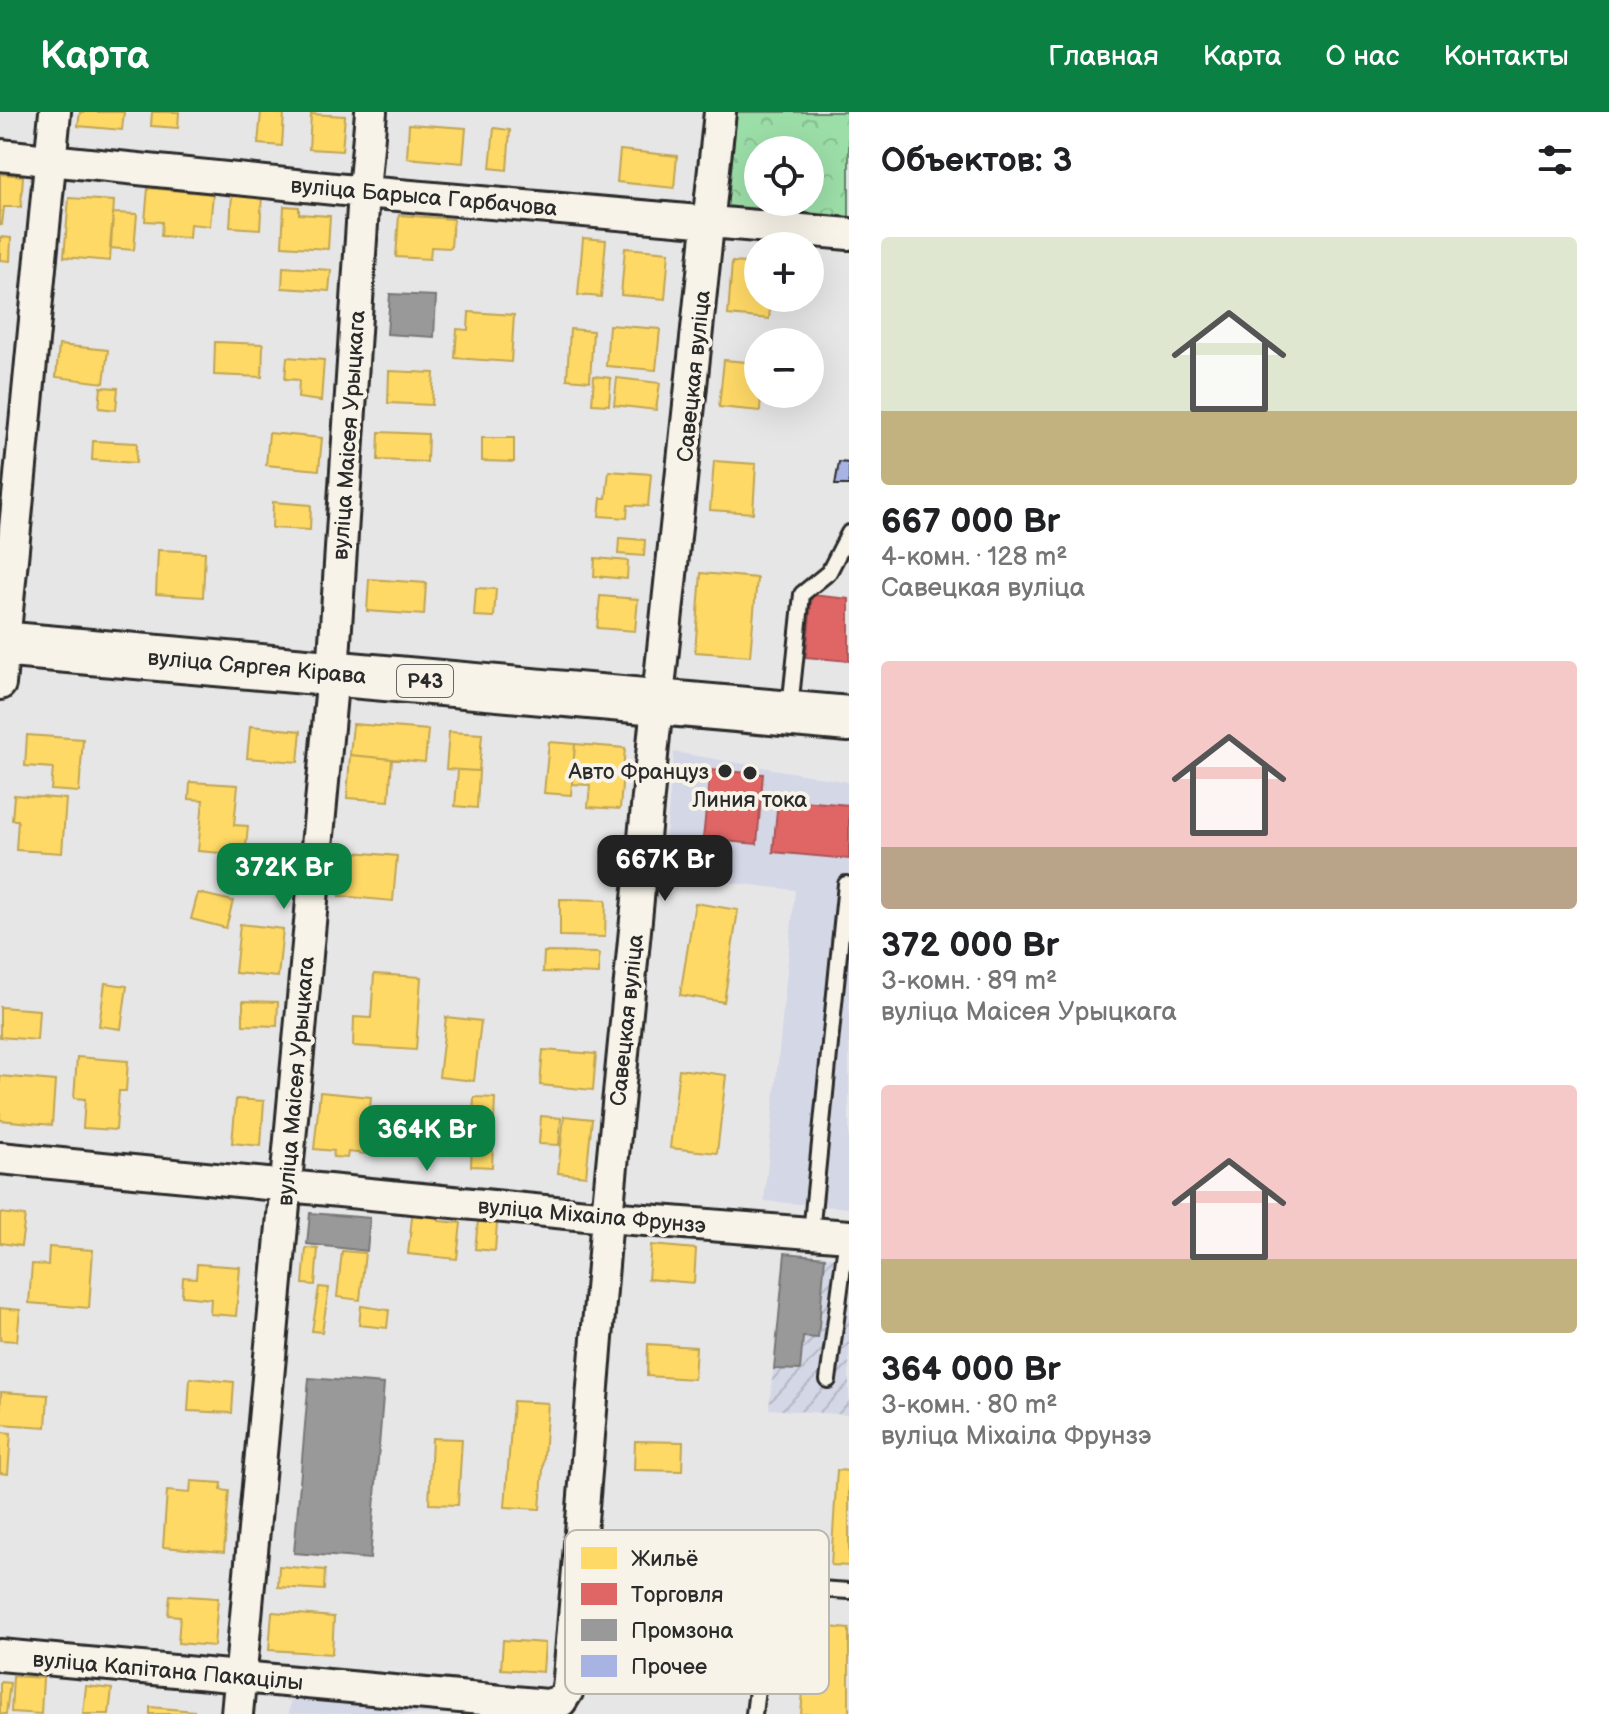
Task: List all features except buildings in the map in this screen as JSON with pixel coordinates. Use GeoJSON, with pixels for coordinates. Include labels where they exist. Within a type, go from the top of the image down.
{"type":"FeatureCollection","features":[{"type":"Feature","properties":{"kind":"main road","name":"вуліца Сяргея Кірава"},"geometry":{"type":"LineString","coordinates":[[1,658],[333,673],[849,719]]}},
{"type":"Feature","properties":{"kind":"street"},"geometry":{"type":"LineString","coordinates":[[1,658],[55,112]]}},
{"type":"Feature","properties":{"kind":"street","name":"вуліца Маісея Урыцкага"},"geometry":{"type":"LineString","coordinates":[[237,1714],[333,673],[371,112]]}},
{"type":"Feature","properties":{"kind":"street","name":"Савецкая вуліца"},"geometry":{"type":"LineString","coordinates":[[581,1530],[607,1217],[720,112]]}},
{"type":"Feature","properties":{"kind":"street","name":"вуліца Барыса Гарбачова"},"geometry":{"type":"LineString","coordinates":[[0,155],[364,192],[849,234]]}},
{"type":"Feature","properties":{"kind":"street","name":"вуліца Міхаіла Фрунзэ"},"geometry":{"type":"LineString","coordinates":[[0,1158],[607,1217],[848,1236]]}},
{"type":"Feature","properties":{"kind":"street","name":"вуліца Капітана Пакацілы"},"geometry":{"type":"LineString","coordinates":[[0,1655],[547,1705],[561,1701],[565,1694]]}},
{"type":"Feature","properties":{"kind":"lane"},"geometry":{"type":"LineString","coordinates":[[790,713],[802,594],[829,572],[849,533]]}},
{"type":"Feature","properties":{"kind":"lane"},"geometry":{"type":"LineString","coordinates":[[811,1233],[846,884]]}},
{"type":"Feature","properties":{"kind":"lane"},"geometry":{"type":"LineString","coordinates":[[828,1380],[848,1236]]}},
{"type":"Feature","properties":{"kind":"lane"},"geometry":{"type":"LineString","coordinates":[[829,1590],[849,1591]]}},
{"type":"Feature","properties":{"kind":"lane"},"geometry":{"type":"LineString","coordinates":[[754,1714],[756,1694]]}},
{"type":"Feature","properties":{"kind":"shaded area"},"geometry":{"type":"Polygon","coordinates":[[[674,752],[849,782],[849,1208],[764,1201],[795,890],[662,875],[674,752]]]}},
{"type":"Feature","properties":{"kind":"shaded area"},"geometry":{"type":"Polygon","coordinates":[[[785,1253],[849,1259],[849,1415],[769,1409],[785,1253]]]}},
{"type":"Feature","properties":{"kind":"shaded area"},"geometry":{"type":"Polygon","coordinates":[[[291,1693],[504,1714],[289,1714],[291,1693]]]}},
{"type":"Feature","properties":{"kind":"green space"},"geometry":{"type":"Polygon","coordinates":[[[733,112],[849,112],[849,221],[792,216],[824,216],[824,136],[744,136],[744,212],[723,210],[733,112]]]}},
{"type":"Feature","properties":{"kind":"place","name":"Авто Француз"},"geometry":{"type":"Point","coordinates":[725,771]}},
{"type":"Feature","properties":{"kind":"place","name":"Линия тока"},"geometry":{"type":"Point","coordinates":[750,773]}}]}
